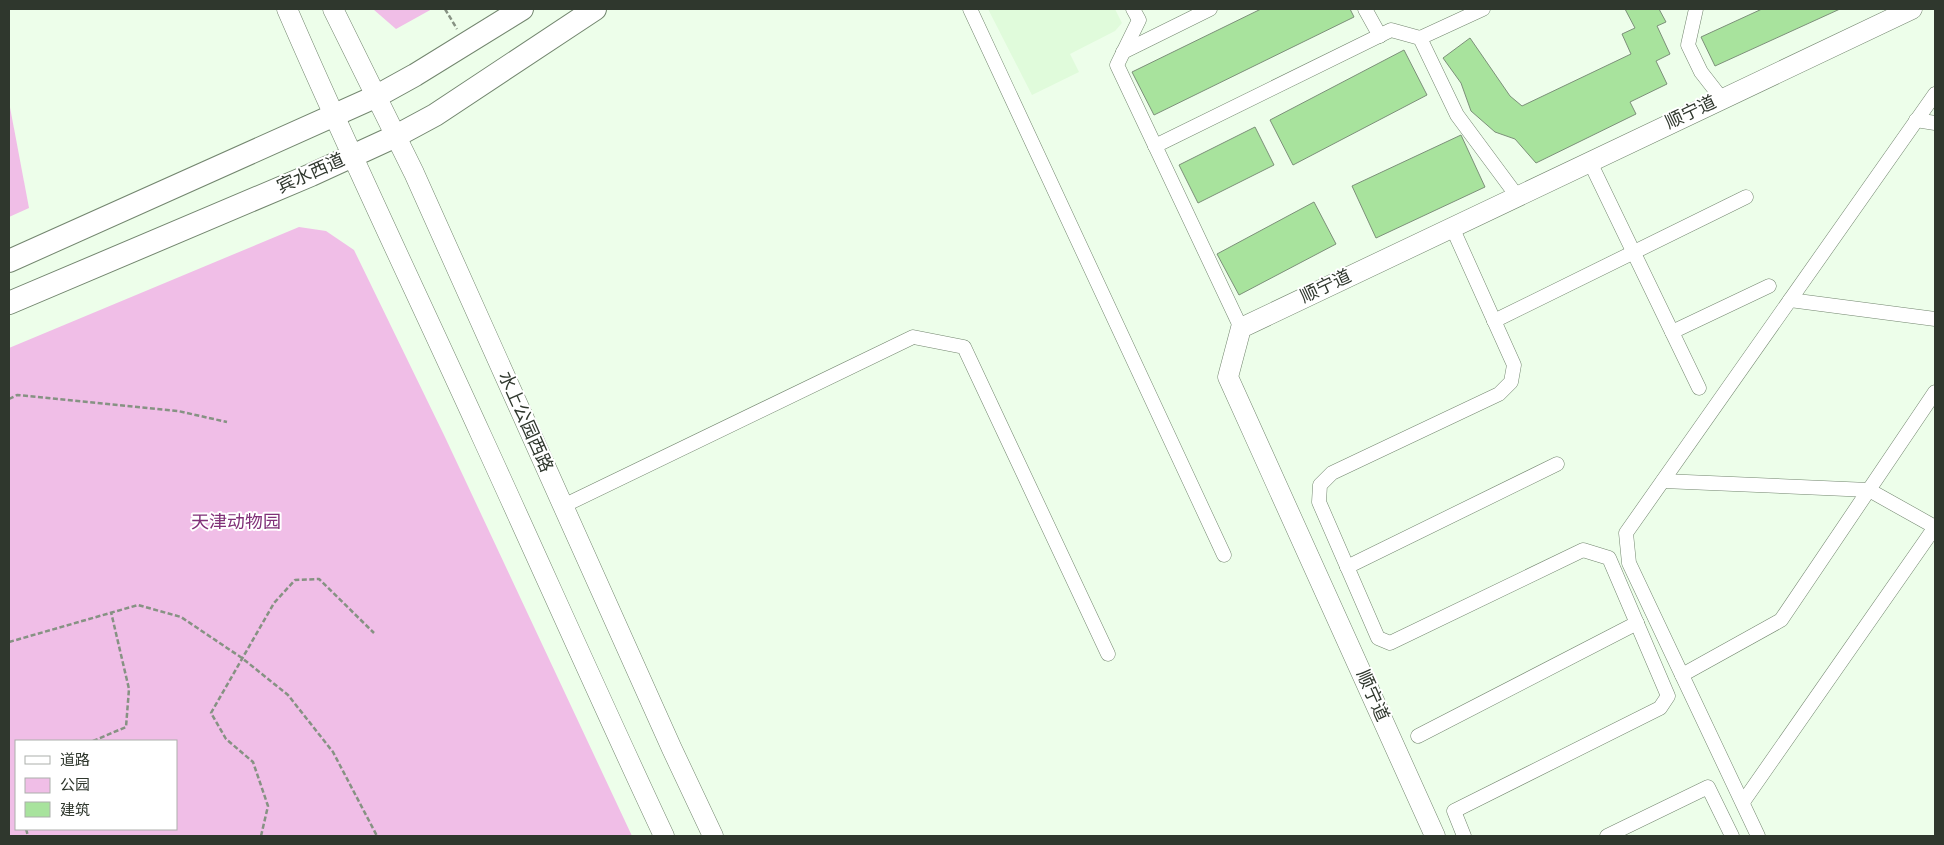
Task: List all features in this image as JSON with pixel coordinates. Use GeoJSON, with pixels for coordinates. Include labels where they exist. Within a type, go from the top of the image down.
{"type":"FeatureCollection","features":[{"type":"Feature","properties":{"kind":"main road"},"geometry":{"type":"LineString","coordinates":[[287,9],[351,157],[482,436],[571,636],[664,836]]}},
{"type":"Feature","properties":{"kind":"main road","name":"水上公园西路"},"geometry":{"type":"LineString","coordinates":[[333,9],[396,136],[713,836]]}},
{"type":"Feature","properties":{"kind":"main road"},"geometry":{"type":"LineString","coordinates":[[9,261],[377,96],[415,75],[522,9]]}},
{"type":"Feature","properties":{"kind":"main road","name":"宾水西道"},"geometry":{"type":"LineString","coordinates":[[9,303],[396,136],[435,115],[595,9]]}},
{"type":"Feature","properties":{"kind":"main road","name":"顺宁道"},"geometry":{"type":"LineString","coordinates":[[1435,836],[1228,377],[1241,328],[1912,9]]}},
{"type":"Feature","properties":{"kind":"street"},"geometry":{"type":"LineString","coordinates":[[970,9],[1224,555]]}},
{"type":"Feature","properties":{"kind":"street"},"geometry":{"type":"LineString","coordinates":[[1133,9],[1139,20],[1117,65],[1241,328]]}},
{"type":"Feature","properties":{"kind":"street"},"geometry":{"type":"LineString","coordinates":[[1123,52],[1210,9]]}},
{"type":"Feature","properties":{"kind":"street"},"geometry":{"type":"LineString","coordinates":[[1365,9],[1380,36]]}},
{"type":"Feature","properties":{"kind":"street"},"geometry":{"type":"LineString","coordinates":[[1155,146],[1391,30],[1420,38],[1483,9]]}},
{"type":"Feature","properties":{"kind":"street"},"geometry":{"type":"LineString","coordinates":[[1696,9],[1688,45],[1701,72],[1722,99]]}},
{"type":"Feature","properties":{"kind":"street"},"geometry":{"type":"LineString","coordinates":[[1420,38],[1458,115],[1517,196]]}},
{"type":"Feature","properties":{"kind":"street"},"geometry":{"type":"LineString","coordinates":[[1758,836],[1629,563],[1626,533],[1935,94]]}},
{"type":"Feature","properties":{"kind":"street"},"geometry":{"type":"LineString","coordinates":[[1916,120],[1935,123]]}},
{"type":"Feature","properties":{"kind":"street"},"geometry":{"type":"LineString","coordinates":[[1590,162],[1699,388]]}},
{"type":"Feature","properties":{"kind":"street"},"geometry":{"type":"LineString","coordinates":[[1494,321],[1746,197]]}},
{"type":"Feature","properties":{"kind":"street"},"geometry":{"type":"LineString","coordinates":[[1452,227],[1514,365],[1511,382],[1499,394],[1332,473],[1320,484],[1318,502],[1378,638],[1390,643],[1584,550],[1608,558],[1668,696],[1660,708],[1454,811],[1464,836]]}},
{"type":"Feature","properties":{"kind":"street"},"geometry":{"type":"LineString","coordinates":[[1672,332],[1768,286]]}},
{"type":"Feature","properties":{"kind":"street"},"geometry":{"type":"LineString","coordinates":[[1790,300],[1935,319]]}},
{"type":"Feature","properties":{"kind":"street"},"geometry":{"type":"LineString","coordinates":[[563,506],[913,337],[964,347],[1108,654]]}},
{"type":"Feature","properties":{"kind":"street"},"geometry":{"type":"LineString","coordinates":[[1682,675],[1781,620],[1935,392]]}},
{"type":"Feature","properties":{"kind":"street"},"geometry":{"type":"LineString","coordinates":[[1347,567],[1556,464]]}},
{"type":"Feature","properties":{"kind":"street"},"geometry":{"type":"LineString","coordinates":[[1663,481],[1870,490],[1935,527],[1742,802]]}},
{"type":"Feature","properties":{"kind":"street"},"geometry":{"type":"LineString","coordinates":[[1418,736],[1636,623]]}},
{"type":"Feature","properties":{"kind":"street"},"geometry":{"type":"LineString","coordinates":[[1607,836],[1708,787],[1732,836]]}},
{"type":"Feature","properties":{"kind":"path"},"geometry":{"type":"LineString","coordinates":[[9,399],[17,395],[169,410],[227,422]]}},
{"type":"Feature","properties":{"kind":"path"},"geometry":{"type":"LineString","coordinates":[[261,836],[268,806],[253,762],[226,739],[211,713],[274,603],[296,580],[319,579],[374,633]]}},
{"type":"Feature","properties":{"kind":"path"},"geometry":{"type":"LineString","coordinates":[[9,642],[138,605],[180,617],[242,658],[288,695],[333,752],[378,836]]}},
{"type":"Feature","properties":{"kind":"path"},"geometry":{"type":"LineString","coordinates":[[95,740],[126,727],[130,689],[111,612]]}},
{"type":"Feature","properties":{"kind":"shaded area"},"geometry":{"type":"Polygon","coordinates":[[[988,9],[1115,9],[1122,23],[1115,31],[1070,54],[1079,72],[1032,95],[988,9]]]}},
{"type":"Feature","properties":{"kind":"green space"},"geometry":{"type":"Polygon","coordinates":[[[373,9],[432,9],[396,29],[373,9]]]}},
{"type":"Feature","properties":{"kind":"green space"},"geometry":{"type":"Polygon","coordinates":[[[9,102],[29,208],[9,217],[9,102]]]}},
{"type":"Feature","properties":{"kind":"green space","name":"天津动物园"},"geometry":{"type":"Polygon","coordinates":[[[299,227],[326,231],[354,250],[444,435],[632,836],[9,836],[9,348],[299,227]]]}},
{"type":"Feature","properties":{"kind":"building"},"geometry":{"type":"Polygon","coordinates":[[[1261,9],[1350,9],[1354,17],[1154,115],[1132,72],[1261,9]]]}},
{"type":"Feature","properties":{"kind":"building"},"geometry":{"type":"Polygon","coordinates":[[[1625,9],[1659,9],[1666,22],[1657,26],[1670,54],[1656,61],[1667,84],[1630,102],[1636,114],[1536,163],[1515,139],[1495,132],[1471,111],[1461,83],[1443,58],[1470,38],[1510,96],[1522,106],[1631,54],[1622,34],[1635,28],[1625,9]]]}},
{"type":"Feature","properties":{"kind":"building"},"geometry":{"type":"Polygon","coordinates":[[[1762,9],[1840,9],[1715,66],[1701,37],[1762,9]]]}},
{"type":"Feature","properties":{"kind":"building"},"geometry":{"type":"Polygon","coordinates":[[[1404,50],[1427,95],[1293,165],[1270,120],[1404,50]]]}},
{"type":"Feature","properties":{"kind":"building"},"geometry":{"type":"Polygon","coordinates":[[[1255,127],[1274,165],[1198,203],[1179,165],[1255,127]]]}},
{"type":"Feature","properties":{"kind":"building"},"geometry":{"type":"Polygon","coordinates":[[[1461,135],[1485,187],[1376,238],[1352,186],[1461,135]]]}},
{"type":"Feature","properties":{"kind":"building"},"geometry":{"type":"Polygon","coordinates":[[[1314,202],[1336,244],[1239,295],[1217,254],[1314,202]]]}}]}
